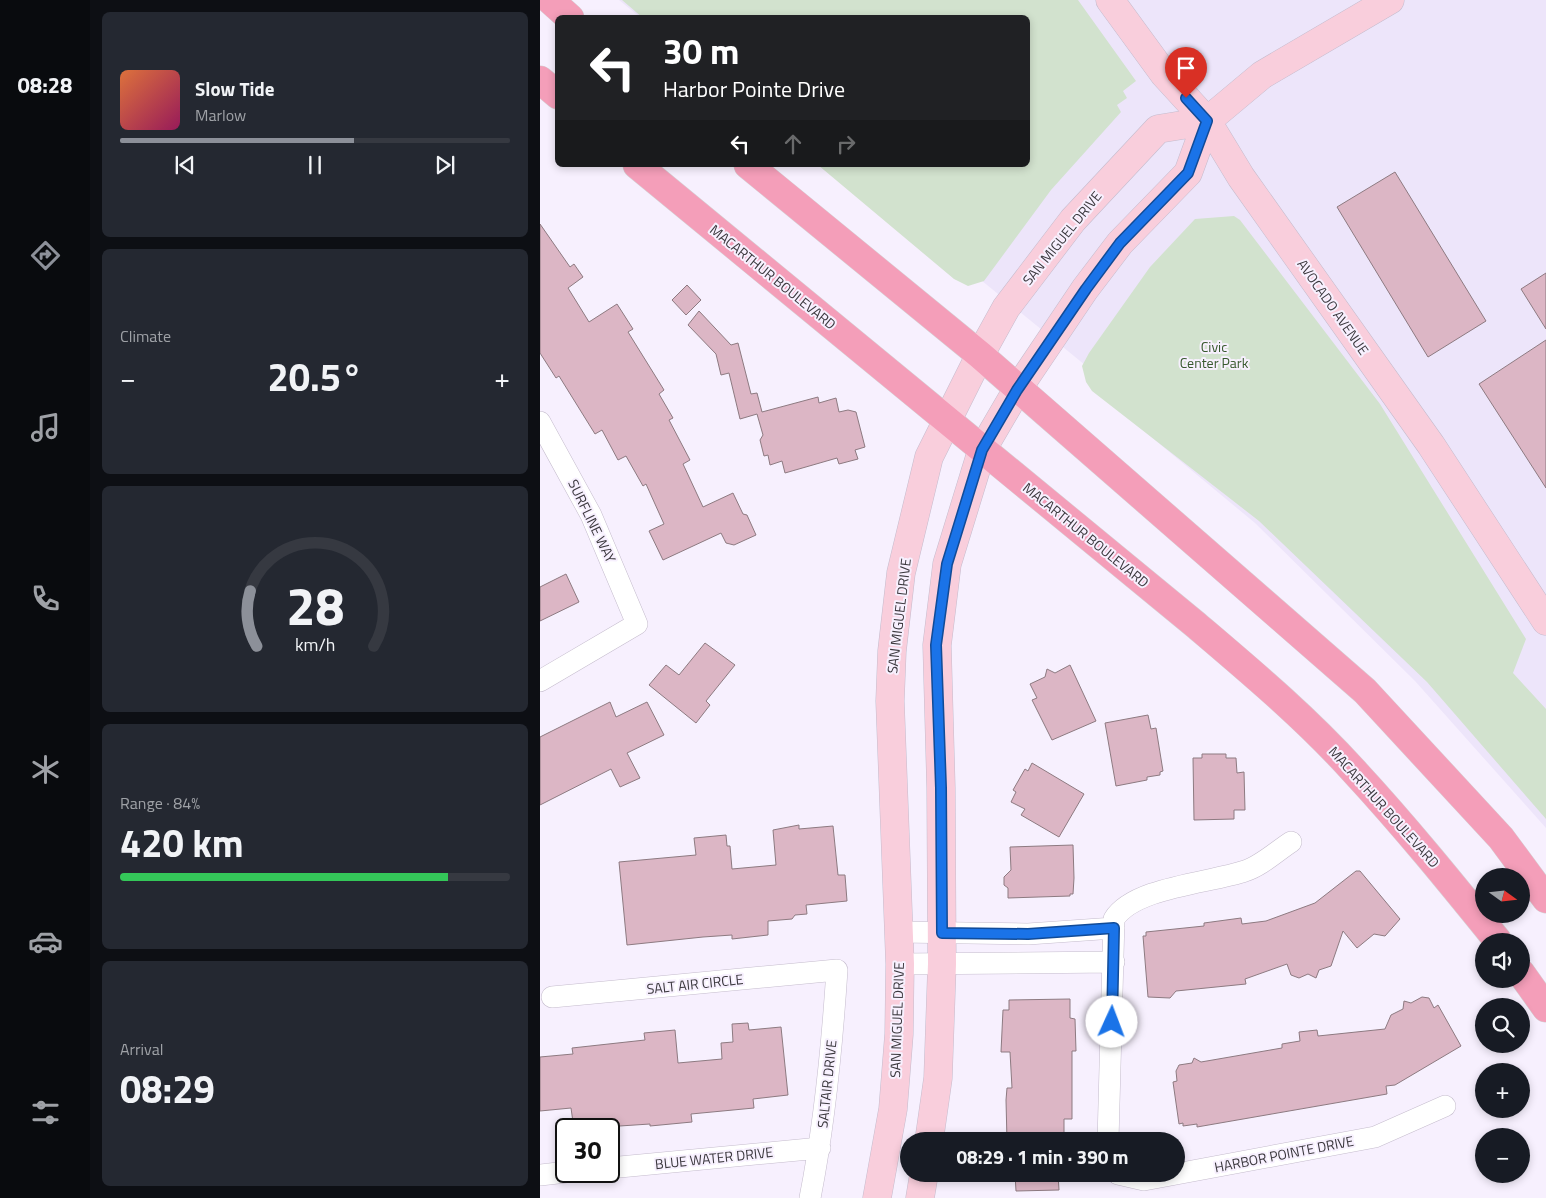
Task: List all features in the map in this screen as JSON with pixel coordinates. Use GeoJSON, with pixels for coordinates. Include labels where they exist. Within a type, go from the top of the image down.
{"type":"FeatureCollection","features":[{"type":"Feature","properties":{"kind":"main road"},"geometry":{"type":"LineString","coordinates":[[550,0],[567,15]]}},
{"type":"Feature","properties":{"kind":"main road","name":"AVOCADO AVENUE"},"geometry":{"type":"LineString","coordinates":[[1110,0],[1164,74],[1207,121],[1244,182],[1431,445],[1546,621]]}},
{"type":"Feature","properties":{"kind":"main road"},"geometry":{"type":"LineString","coordinates":[[930,1132],[938,1078],[942,964],[941,788],[936,645],[947,564],[982,450],[1017,390],[1120,243],[1188,173],[1207,121],[1262,75],[1390,0]]}},
{"type":"Feature","properties":{"kind":"main road"},"geometry":{"type":"LineString","coordinates":[[540,80],[555,92]]}},
{"type":"Feature","properties":{"kind":"main road","name":"SAN MIGUEL DRIVE"},"geometry":{"type":"LineString","coordinates":[[882,1190],[893,1109],[899,1034],[900,964],[890,701],[892,652],[901,573],[930,458],[980,355],[1006,308],[1073,220],[1158,129],[1207,121]]}},
{"type":"Feature","properties":{"kind":"main road","name":"MACARTHUR BOULEVARD"},"geometry":{"type":"LineString","coordinates":[[639,167],[948,419],[982,450],[1196,625],[1280,698],[1352,768],[1430,856],[1492,933]]}},
{"type":"Feature","properties":{"kind":"main road"},"geometry":{"type":"LineString","coordinates":[[750,167],[980,355],[1017,390],[1365,691],[1501,838],[1546,899]]}},
{"type":"Feature","properties":{"kind":"main road"},"geometry":{"type":"LineString","coordinates":[[1530,986],[1546,1008]]}},
{"type":"Feature","properties":{"kind":"main road"},"geometry":{"type":"LineString","coordinates":[[920,1198],[923,1182]]}},
{"type":"Feature","properties":{"kind":"street","name":"SURFLINE WAY"},"geometry":{"type":"LineString","coordinates":[[540,422],[591,515],[637,624],[540,681]]}},
{"type":"Feature","properties":{"kind":"street"},"geometry":{"type":"LineString","coordinates":[[1108,1132],[1114,919],[1120,909],[1136,899],[1247,871],[1291,842]]}},
{"type":"Feature","properties":{"kind":"street"},"geometry":{"type":"LineString","coordinates":[[899,932],[1028,934],[1114,928]]}},
{"type":"Feature","properties":{"kind":"street"},"geometry":{"type":"LineString","coordinates":[[900,964],[1114,962]]}},
{"type":"Feature","properties":{"kind":"street","name":"SALT AIR CIRCLE"},"geometry":{"type":"LineString","coordinates":[[552,997],[837,970]]}},
{"type":"Feature","properties":{"kind":"street","name":"SALTAIR DRIVE"},"geometry":{"type":"LineString","coordinates":[[810,1198],[820,1148],[831,1059],[837,970]]}},
{"type":"Feature","properties":{"kind":"street","name":"HARBOR POINTE DRIVE"},"geometry":{"type":"LineString","coordinates":[[1185,1172],[1375,1137],[1445,1106]]}},
{"type":"Feature","properties":{"kind":"street","name":"BLUE WATER DRIVE"},"geometry":{"type":"LineString","coordinates":[[620,1167],[820,1148]]}},
{"type":"Feature","properties":{"kind":"street"},"geometry":{"type":"LineString","coordinates":[[540,1175],[555,1173]]}},
{"type":"Feature","properties":{"kind":"shaded area"},"geometry":{"type":"Polygon","coordinates":[[[619,0],[1546,0],[1546,828],[1415,681],[1255,523],[1091,387],[1085,365],[976,276],[1027,167],[1030,167],[1030,15],[637,15],[619,0]]]}},
{"type":"Feature","properties":{"kind":"green space"},"geometry":{"type":"Polygon","coordinates":[[[622,0],[1078,0],[1136,81],[1123,91],[1127,98],[1117,105],[1121,112],[1051,190],[984,281],[968,286],[954,279],[820,167],[1030,167],[1030,15],[640,15],[622,0]]]}},
{"type":"Feature","properties":{"kind":"green space","name":"Civic Center Park"},"geometry":{"type":"Polygon","coordinates":[[[1234,216],[1240,220],[1380,404],[1526,639],[1513,673],[1546,709],[1546,819],[1427,682],[1259,521],[1092,391],[1086,382],[1082,366],[1089,353],[1150,267],[1195,219],[1234,216]]]}},
{"type":"Feature","properties":{"kind":"building"},"geometry":{"type":"Polygon","coordinates":[[[1395,172],[1486,321],[1428,357],[1337,207],[1395,172]]]}},
{"type":"Feature","properties":{"kind":"building"},"geometry":{"type":"Polygon","coordinates":[[[540,224],[570,267],[574,264],[583,277],[568,288],[589,322],[617,304],[633,329],[628,332],[664,390],[659,394],[673,418],[669,420],[690,460],[683,464],[703,507],[733,493],[743,514],[747,515],[756,535],[734,545],[726,543],[721,533],[663,560],[649,531],[664,524],[646,484],[643,486],[626,456],[618,460],[602,430],[595,434],[559,376],[556,378],[540,353],[540,224]]]}},
{"type":"Feature","properties":{"kind":"building"},"geometry":{"type":"Polygon","coordinates":[[[1546,273],[1546,329],[1521,289],[1546,273]]]}},
{"type":"Feature","properties":{"kind":"building"},"geometry":{"type":"Polygon","coordinates":[[[687,285],[701,300],[686,315],[672,300],[687,285]]]}},
{"type":"Feature","properties":{"kind":"building"},"geometry":{"type":"Polygon","coordinates":[[[699,311],[731,345],[738,343],[751,394],[757,393],[762,412],[818,397],[819,403],[836,398],[839,412],[848,410],[856,412],[865,447],[855,450],[858,459],[839,464],[837,458],[785,473],[782,461],[770,465],[768,455],[764,456],[760,440],[763,435],[757,414],[740,419],[729,373],[721,375],[716,354],[688,325],[699,311]]]}},
{"type":"Feature","properties":{"kind":"building"},"geometry":{"type":"Polygon","coordinates":[[[1546,340],[1546,488],[1479,384],[1546,340]]]}},
{"type":"Feature","properties":{"kind":"building"},"geometry":{"type":"Polygon","coordinates":[[[566,574],[579,602],[540,621],[540,587],[566,574]]]}},
{"type":"Feature","properties":{"kind":"building"},"geometry":{"type":"Polygon","coordinates":[[[705,643],[735,665],[706,701],[710,705],[696,723],[649,685],[666,665],[679,675],[705,643]]]}},
{"type":"Feature","properties":{"kind":"building"},"geometry":{"type":"Polygon","coordinates":[[[1070,665],[1096,721],[1052,740],[1032,700],[1037,698],[1030,684],[1045,677],[1047,669],[1055,673],[1070,665]]]}},
{"type":"Feature","properties":{"kind":"building"},"geometry":{"type":"Polygon","coordinates":[[[610,702],[616,717],[647,702],[664,735],[627,753],[640,778],[620,787],[611,769],[540,805],[540,737],[610,702]]]}},
{"type":"Feature","properties":{"kind":"building"},"geometry":{"type":"Polygon","coordinates":[[[1148,715],[1151,729],[1156,728],[1163,771],[1160,772],[1160,775],[1147,777],[1147,780],[1116,786],[1105,723],[1148,715]]]}},
{"type":"Feature","properties":{"kind":"building"},"geometry":{"type":"Polygon","coordinates":[[[1202,754],[1226,754],[1226,758],[1236,758],[1237,773],[1244,772],[1245,810],[1234,810],[1234,819],[1194,820],[1193,758],[1202,758],[1202,754]]]}},
{"type":"Feature","properties":{"kind":"building"},"geometry":{"type":"Polygon","coordinates":[[[1032,763],[1084,794],[1059,837],[1021,815],[1025,809],[1011,802],[1016,792],[1013,790],[1025,769],[1028,771],[1032,763]]]}},
{"type":"Feature","properties":{"kind":"building"},"geometry":{"type":"Polygon","coordinates":[[[799,825],[799,829],[833,826],[838,875],[845,875],[847,901],[806,905],[807,914],[795,915],[792,919],[768,921],[768,935],[732,939],[732,935],[703,937],[627,945],[619,862],[696,855],[694,838],[726,835],[727,846],[730,846],[732,869],[776,865],[773,830],[799,825]]]}},
{"type":"Feature","properties":{"kind":"building"},"geometry":{"type":"Polygon","coordinates":[[[1073,845],[1073,894],[1070,894],[1070,896],[1008,898],[1008,888],[1004,885],[1004,877],[1011,870],[1010,847],[1073,845]]]}},
{"type":"Feature","properties":{"kind":"building"},"geometry":{"type":"Polygon","coordinates":[[[1356,871],[1360,871],[1400,919],[1385,936],[1374,934],[1357,948],[1343,931],[1331,966],[1319,970],[1316,978],[1308,974],[1299,978],[1291,975],[1287,964],[1245,979],[1246,984],[1176,991],[1170,998],[1148,997],[1143,936],[1146,936],[1146,932],[1204,926],[1204,923],[1241,918],[1242,924],[1266,921],[1315,903],[1356,871]]]}},
{"type":"Feature","properties":{"kind":"building"},"geometry":{"type":"Polygon","coordinates":[[[1422,997],[1429,998],[1434,1008],[1438,1005],[1461,1046],[1395,1085],[1386,1086],[1387,1094],[1197,1127],[1197,1124],[1183,1126],[1183,1123],[1179,1124],[1173,1082],[1177,1081],[1176,1071],[1179,1065],[1192,1063],[1194,1058],[1201,1062],[1282,1048],[1282,1044],[1300,1041],[1299,1032],[1317,1030],[1318,1036],[1385,1029],[1391,1015],[1403,1009],[1404,1001],[1411,1003],[1422,997]]]}},
{"type":"Feature","properties":{"kind":"building"},"geometry":{"type":"Polygon","coordinates":[[[1070,999],[1070,1018],[1075,1019],[1076,1051],[1072,1051],[1072,1119],[1064,1119],[1064,1132],[1007,1132],[1007,1088],[1012,1088],[1010,1052],[1001,1052],[1003,1010],[1009,1010],[1009,1000],[1070,999]]]}},
{"type":"Feature","properties":{"kind":"building"},"geometry":{"type":"Polygon","coordinates":[[[748,1023],[749,1030],[781,1027],[788,1095],[753,1099],[754,1108],[691,1114],[692,1122],[650,1126],[650,1124],[620,1126],[620,1118],[572,1118],[571,1108],[540,1111],[540,1057],[573,1054],[572,1048],[645,1040],[644,1033],[675,1030],[678,1063],[722,1059],[721,1043],[733,1042],[732,1024],[748,1023]]]}},
{"type":"Feature","properties":{"kind":"building"},"geometry":{"type":"Polygon","coordinates":[[[1015,1182],[1058,1182],[1059,1190],[1016,1191],[1015,1182]]]}},
{"type":"Feature","properties":{"kind":"route"},"geometry":{"type":"LineString","coordinates":[[1112,1022],[1114,928],[1028,934],[942,933],[940,697],[936,673],[936,645],[947,564],[982,450],[1017,390],[1120,243],[1188,173],[1207,121],[1186,98]]}}]}
